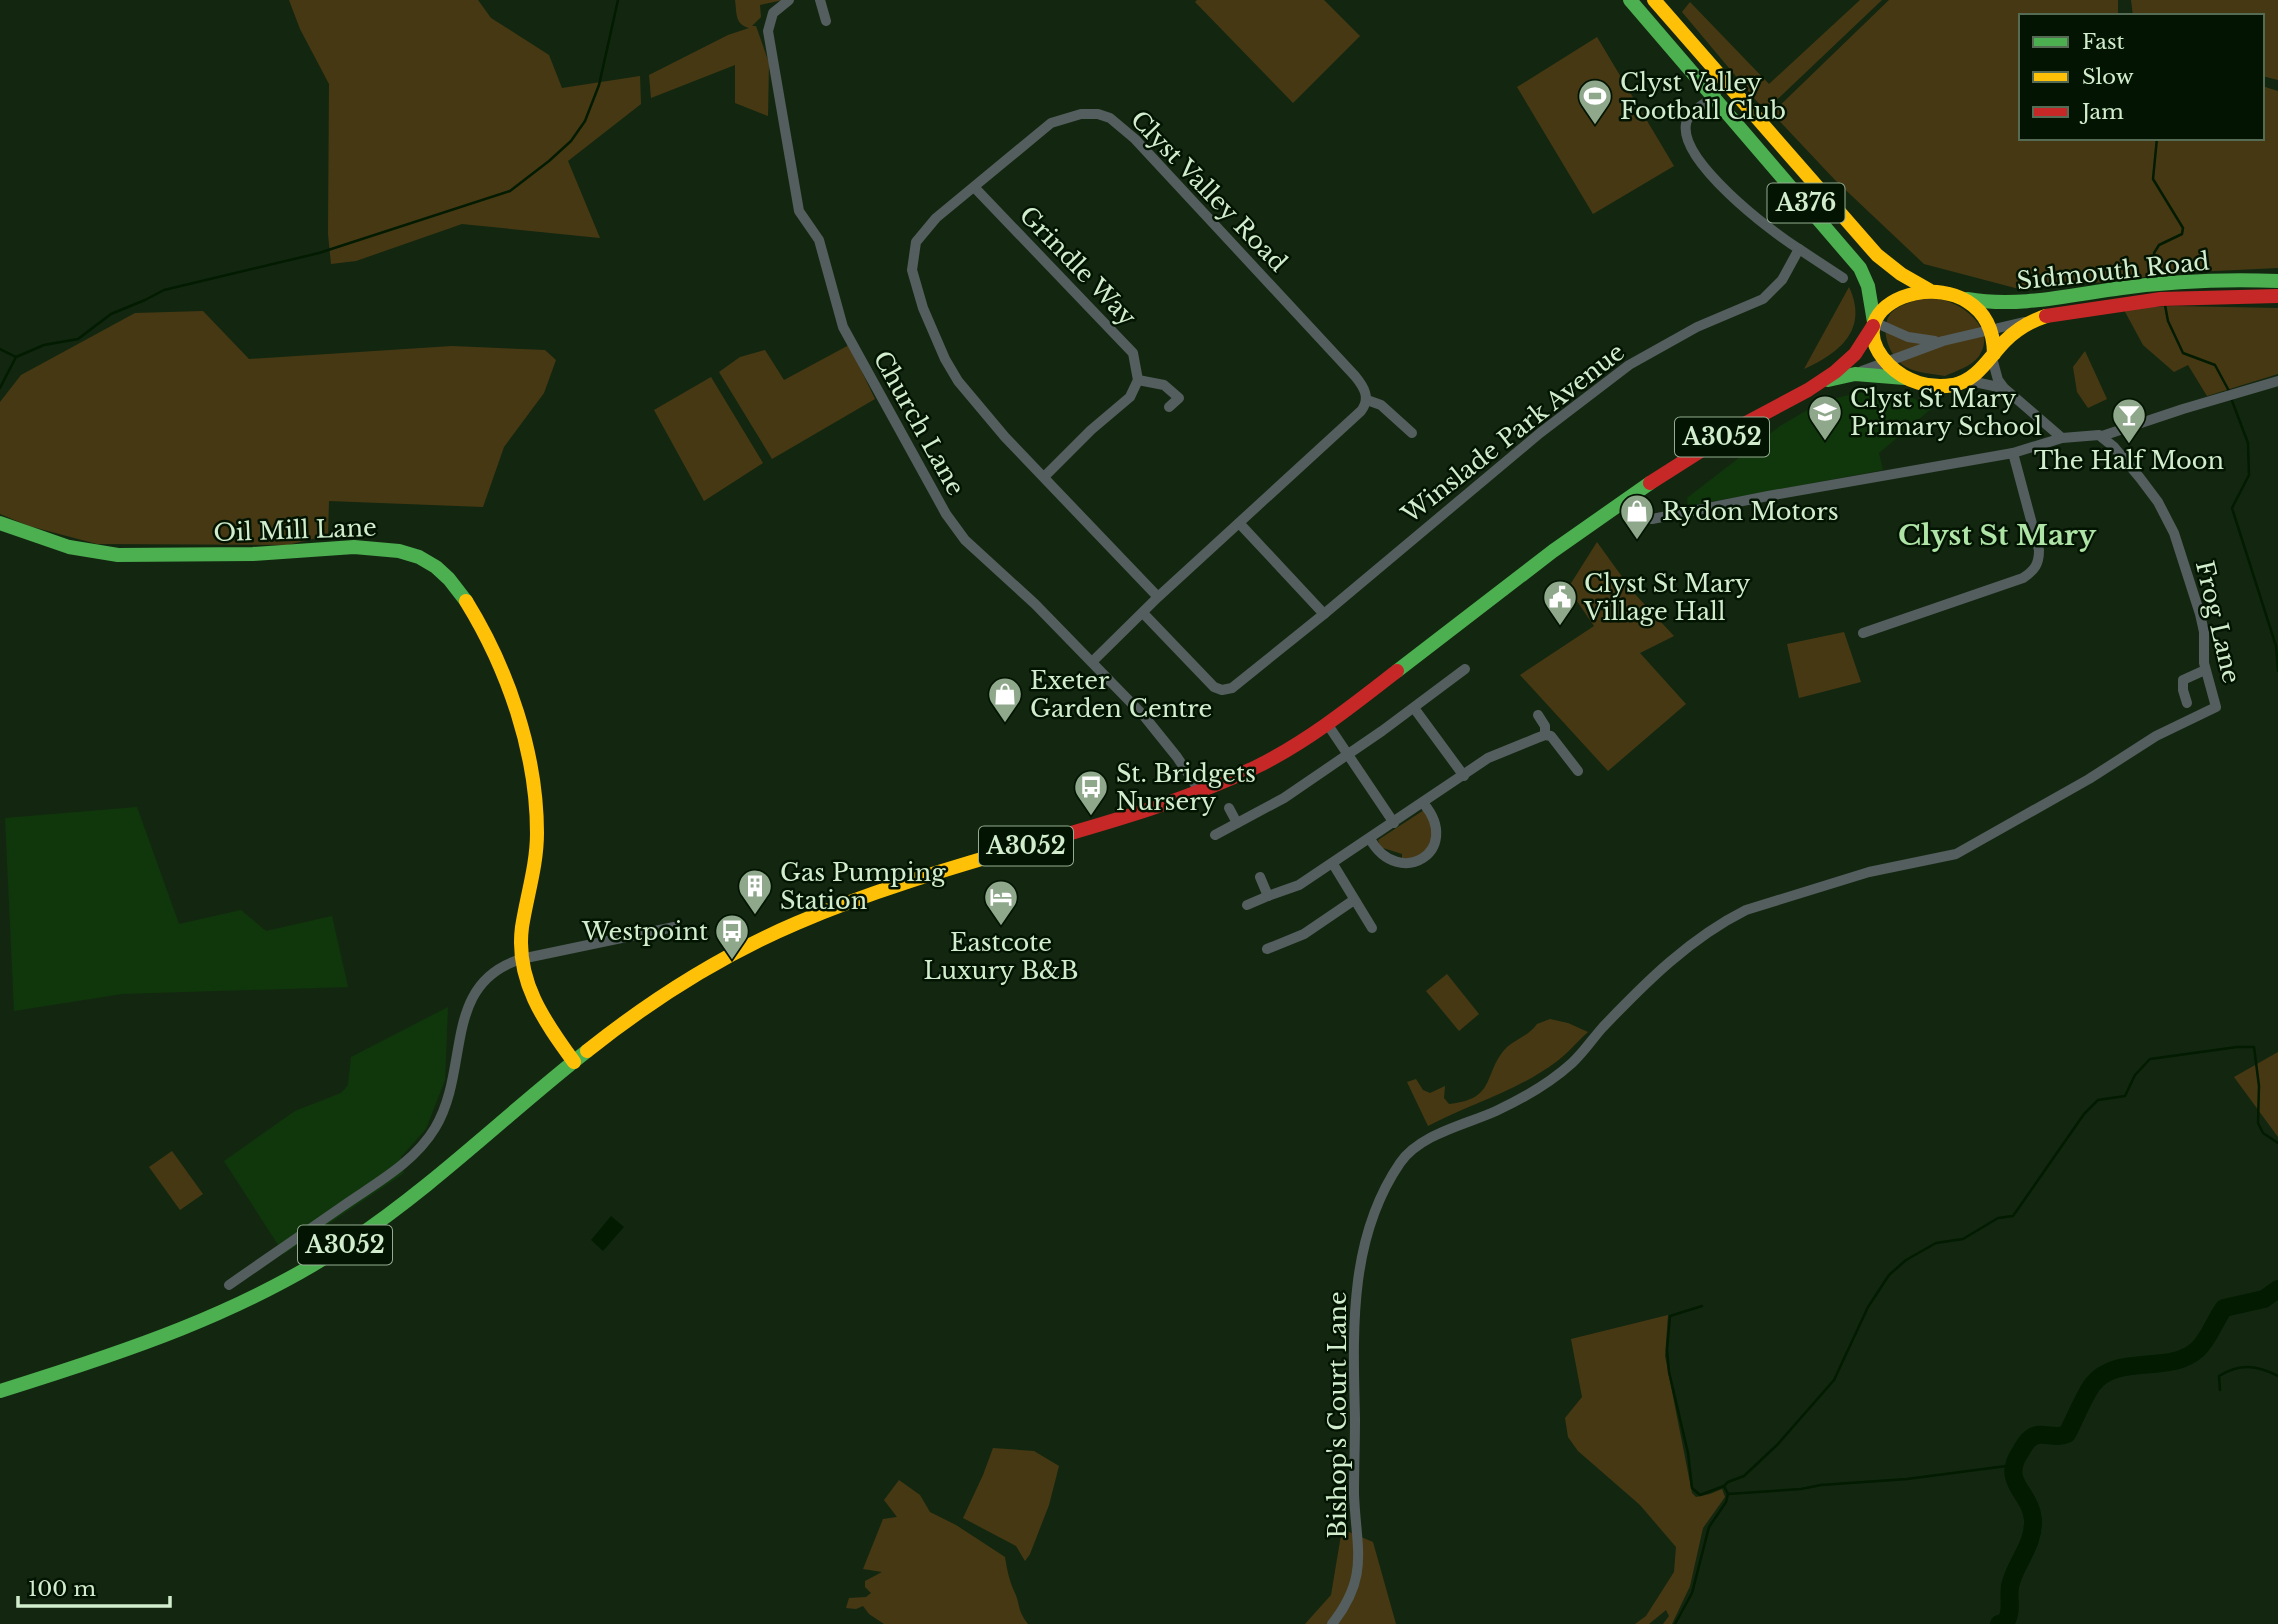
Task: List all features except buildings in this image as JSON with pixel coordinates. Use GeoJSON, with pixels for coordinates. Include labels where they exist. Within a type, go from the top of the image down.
{"type":"FeatureCollection","features":[{"type":"Feature","properties":{"kind":"main road","name":"A376"},"geometry":{"type":"LineString","coordinates":[[1630,0],[1860,268],[1868,286],[1876,345],[1886,363]]}},
{"type":"Feature","properties":{"kind":"main road","name":"A376"},"geometry":{"type":"LineString","coordinates":[[1654,0],[1877,255],[1928,290],[1953,296],[1982,314],[1991,328]]}},
{"type":"Feature","properties":{"kind":"main road","name":"Sidmouth Road"},"geometry":{"type":"LineString","coordinates":[[1953,296],[2012,306],[2104,290],[2155,292],[2278,281]]}},
{"type":"Feature","properties":{"kind":"main road","name":"Sidmouth Road"},"geometry":{"type":"LineString","coordinates":[[2191,289],[2278,296]]}},
{"type":"Feature","properties":{"kind":"main road"},"geometry":{"type":"LineString","coordinates":[[1874,324],[1880,313],[1900,296],[1928,290]]}},
{"type":"Feature","properties":{"kind":"main road","name":"Sidmouth Road"},"geometry":{"type":"LineString","coordinates":[[1993,356],[2017,331],[2035,320],[2155,292]]}},
{"type":"Feature","properties":{"kind":"main road","name":"A3052"},"geometry":{"type":"LineString","coordinates":[[0,1391],[103,1360],[202,1323],[300,1273],[344,1246],[386,1215],[574,1062],[688,980],[740,951],[817,913],[919,877],[1159,806],[1234,777],[1272,758],[1328,725],[1512,582],[1631,496],[1734,429],[1817,384],[1849,361],[1874,324]]}},
{"type":"Feature","properties":{"kind":"main road"},"geometry":{"type":"LineString","coordinates":[[1991,328],[1993,356]]}},
{"type":"Feature","properties":{"kind":"main road","name":"A376"},"geometry":{"type":"LineString","coordinates":[[1968,380],[1983,370],[1993,356]]}},
{"type":"Feature","properties":{"kind":"main road"},"geometry":{"type":"LineString","coordinates":[[1886,363],[1922,384],[1938,387],[1968,380]]}},
{"type":"Feature","properties":{"kind":"main road","name":"A3052"},"geometry":{"type":"LineString","coordinates":[[1817,384],[1855,374],[1910,379]]}},
{"type":"Feature","properties":{"kind":"main road","name":"Oil Mill Lane"},"geometry":{"type":"LineString","coordinates":[[0,523],[70,547],[111,554],[228,554],[368,548],[406,553],[436,566],[465,602],[489,646],[519,719],[530,760],[536,826],[536,854],[522,932],[521,958],[534,1003],[574,1062]]}},
{"type":"Feature","properties":{"kind":"street","name":"Church Lane"},"geometry":{"type":"LineString","coordinates":[[789,0],[774,13],[768,31],[782,124],[799,211],[819,240],[843,327],[952,523],[973,548],[1035,604],[1144,716],[1199,790]]}},
{"type":"Feature","properties":{"kind":"street"},"geometry":{"type":"LineString","coordinates":[[820,0],[826,21]]}},
{"type":"Feature","properties":{"kind":"street"},"geometry":{"type":"LineString","coordinates":[[1727,85],[1686,121],[1690,143],[1703,165],[1723,188],[1755,217],[1843,278]]}},
{"type":"Feature","properties":{"kind":"street","name":"Clyst Valley Road"},"geometry":{"type":"LineString","coordinates":[[1158,597],[1005,437],[958,381],[945,359],[923,308],[912,270],[916,242],[936,218],[1051,123],[1081,114],[1098,114],[1110,118],[1135,139],[1354,376],[1366,393],[1367,400],[1381,405],[1412,433]]}},
{"type":"Feature","properties":{"kind":"street","name":"Grindle Way"},"geometry":{"type":"LineString","coordinates":[[975,188],[1133,353],[1138,380]]}},
{"type":"Feature","properties":{"kind":"street","name":"Winslade Park Avenue"},"geometry":{"type":"LineString","coordinates":[[1143,613],[1214,687],[1222,690],[1233,688],[1540,433],[1629,365],[1722,315],[1763,299],[1782,281],[1799,249]]}},
{"type":"Feature","properties":{"kind":"street"},"geometry":{"type":"LineString","coordinates":[[1855,374],[1943,341],[2035,320]]}},
{"type":"Feature","properties":{"kind":"street"},"geometry":{"type":"LineString","coordinates":[[1874,324],[1908,337],[1943,341]]}},
{"type":"Feature","properties":{"kind":"street"},"geometry":{"type":"LineString","coordinates":[[1993,356],[1998,380],[2004,388],[2062,438]]}},
{"type":"Feature","properties":{"kind":"street"},"geometry":{"type":"LineString","coordinates":[[1044,477],[1091,430],[1130,397],[1138,380],[1164,385],[1182,396],[1170,407]]}},
{"type":"Feature","properties":{"kind":"street"},"geometry":{"type":"LineString","coordinates":[[1968,380],[2004,388]]}},
{"type":"Feature","properties":{"kind":"street"},"geometry":{"type":"LineString","coordinates":[[1631,496],[1647,517],[1652,519],[2013,453],[2062,438],[2102,436],[2278,380]]}},
{"type":"Feature","properties":{"kind":"street"},"geometry":{"type":"LineString","coordinates":[[1092,662],[1158,597],[1361,411],[1367,400]]}},
{"type":"Feature","properties":{"kind":"street","name":"Frog Lane"},"geometry":{"type":"LineString","coordinates":[[2102,436],[2158,502],[2174,533],[2200,614],[2204,632],[2205,670],[2216,706],[2156,736],[2126,755]]}},
{"type":"Feature","properties":{"kind":"street"},"geometry":{"type":"LineString","coordinates":[[1863,633],[1885,631],[2023,578],[2032,572],[2039,563],[2039,550],[2013,453]]}},
{"type":"Feature","properties":{"kind":"street"},"geometry":{"type":"LineString","coordinates":[[1240,524],[1324,614]]}},
{"type":"Feature","properties":{"kind":"street"},"geometry":{"type":"LineString","coordinates":[[1215,835],[1284,798],[1382,732],[1465,669]]}},
{"type":"Feature","properties":{"kind":"street"},"geometry":{"type":"LineString","coordinates":[[2187,704],[2182,690],[2183,680],[2205,670]]}},
{"type":"Feature","properties":{"kind":"street"},"geometry":{"type":"LineString","coordinates":[[1414,708],[1464,776]]}},
{"type":"Feature","properties":{"kind":"street"},"geometry":{"type":"LineString","coordinates":[[1538,715],[1545,726],[1545,735]]}},
{"type":"Feature","properties":{"kind":"street"},"geometry":{"type":"LineString","coordinates":[[1328,725],[1394,823]]}},
{"type":"Feature","properties":{"kind":"street"},"geometry":{"type":"LineString","coordinates":[[1247,905],[1299,885],[1488,758],[1545,735],[1551,736],[1578,771]]}},
{"type":"Feature","properties":{"kind":"street","name":"Bishop's Court Lane"},"geometry":{"type":"LineString","coordinates":[[1332,1624],[1354,1591],[1359,1570],[1354,1493],[1355,1291],[1365,1239],[1378,1202],[1401,1161],[1430,1139],[1518,1101],[1546,1083],[1573,1062],[1655,973],[1696,940],[1746,910],[1869,872],[1956,854],[2126,755]]}},
{"type":"Feature","properties":{"kind":"street"},"geometry":{"type":"LineString","coordinates":[[1370,839],[1379,853],[1396,862],[1408,863],[1423,858],[1433,848],[1437,831],[1433,816],[1423,804]]}},
{"type":"Feature","properties":{"kind":"street"},"geometry":{"type":"LineString","coordinates":[[1229,808],[1237,823]]}},
{"type":"Feature","properties":{"kind":"street"},"geometry":{"type":"LineString","coordinates":[[1333,864],[1372,928]]}},
{"type":"Feature","properties":{"kind":"street"},"geometry":{"type":"LineString","coordinates":[[1260,877],[1268,896]]}},
{"type":"Feature","properties":{"kind":"street"},"geometry":{"type":"LineString","coordinates":[[1267,949],[1304,934],[1354,900]]}},
{"type":"Feature","properties":{"kind":"street"},"geometry":{"type":"LineString","coordinates":[[229,1285],[405,1163],[418,1150],[443,1114],[470,1002],[476,988],[495,969],[521,958],[674,927]]}},
{"type":"Feature","properties":{"kind":"shaded area"},"geometry":{"type":"Polygon","coordinates":[[[289,0],[478,0],[491,18],[549,55],[562,88],[640,76],[641,104],[568,161],[600,238],[462,224],[356,261],[331,264],[328,234],[329,84],[300,29],[289,0]]]}},
{"type":"Feature","properties":{"kind":"shaded area"},"geometry":{"type":"Polygon","coordinates":[[[735,0],[783,0],[760,5],[761,17],[752,26],[756,26],[769,63],[768,116],[735,103],[735,65],[651,98],[649,75],[728,35],[749,28],[739,21],[735,0]]]}},
{"type":"Feature","properties":{"kind":"shaded area"},"geometry":{"type":"Polygon","coordinates":[[[1324,0],[1360,36],[1293,103],[1195,2],[1324,0]]]}},
{"type":"Feature","properties":{"kind":"shaded area"},"geometry":{"type":"Polygon","coordinates":[[[1860,0],[1882,0],[1765,111],[1682,12],[1690,2],[1769,84],[1860,0]]]}},
{"type":"Feature","properties":{"kind":"shaded area"},"geometry":{"type":"Polygon","coordinates":[[[1889,0],[2118,0],[2118,14],[2019,14],[2019,140],[2264,140],[2264,87],[2278,91],[2278,268],[2173,273],[2117,281],[2019,289],[1924,264],[1835,180],[1772,113],[1889,0]]]}},
{"type":"Feature","properties":{"kind":"shaded area"},"geometry":{"type":"Polygon","coordinates":[[[2131,0],[2278,0],[2278,80],[2264,76],[2264,14],[2133,14],[2131,0]]]}},
{"type":"Feature","properties":{"kind":"shaded area","name":"Clyst Valley Football Club"},"geometry":{"type":"Polygon","coordinates":[[[1597,37],[1674,166],[1593,214],[1517,87],[1597,37]]]}},
{"type":"Feature","properties":{"kind":"shaded area"},"geometry":{"type":"Polygon","coordinates":[[[1849,287],[1854,302],[1853,328],[1839,347],[1804,369],[1849,287]]]}},
{"type":"Feature","properties":{"kind":"shaded area"},"geometry":{"type":"Polygon","coordinates":[[[1921,299],[1947,301],[1967,311],[1975,319],[1984,337],[1984,346],[1976,360],[1945,376],[1915,371],[1900,363],[1888,343],[1887,320],[1898,308],[1921,299]]]}},
{"type":"Feature","properties":{"kind":"shaded area"},"geometry":{"type":"Polygon","coordinates":[[[2123,308],[2278,308],[2278,374],[2207,396],[2188,365],[2174,372],[2143,345],[2123,308]]]}},
{"type":"Feature","properties":{"kind":"shaded area"},"geometry":{"type":"Polygon","coordinates":[[[203,311],[249,359],[452,346],[545,350],[556,360],[544,393],[504,447],[483,507],[329,501],[328,535],[288,545],[97,544],[29,526],[0,514],[0,402],[21,375],[135,313],[203,311]]]}},
{"type":"Feature","properties":{"kind":"shaded area"},"geometry":{"type":"Polygon","coordinates":[[[849,345],[875,399],[772,459],[719,372],[740,357],[765,350],[784,380],[849,345]]]}},
{"type":"Feature","properties":{"kind":"shaded area"},"geometry":{"type":"Polygon","coordinates":[[[2085,351],[2107,399],[2088,408],[2077,392],[2073,367],[2085,351]]]}},
{"type":"Feature","properties":{"kind":"shaded area"},"geometry":{"type":"Polygon","coordinates":[[[711,377],[763,463],[704,501],[654,410],[711,377]]]}},
{"type":"Feature","properties":{"kind":"shaded area","name":"Clyst St Mary Primary School"},"geometry":{"type":"Polygon","coordinates":[[[1887,392],[1915,399],[1931,409],[1879,453],[1883,470],[1688,506],[1687,498],[1780,426],[1809,409],[1829,400],[1857,393],[1887,392]]]}},
{"type":"Feature","properties":{"kind":"shaded area"},"geometry":{"type":"Polygon","coordinates":[[[1597,542],[1633,592],[1674,636],[1640,653],[1686,704],[1608,771],[1520,675],[1594,626],[1568,588],[1597,542]]]}},
{"type":"Feature","properties":{"kind":"shaded area"},"geometry":{"type":"Polygon","coordinates":[[[1844,632],[1861,682],[1799,698],[1787,644],[1844,632]]]}},
{"type":"Feature","properties":{"kind":"shaded area"},"geometry":{"type":"Polygon","coordinates":[[[137,807],[179,924],[241,910],[266,931],[332,916],[348,987],[122,994],[14,1011],[5,818],[137,807]]]}},
{"type":"Feature","properties":{"kind":"shaded area"},"geometry":{"type":"Polygon","coordinates":[[[1424,810],[1432,828],[1431,841],[1425,852],[1415,858],[1402,860],[1402,854],[1380,847],[1378,840],[1424,810]]]}},
{"type":"Feature","properties":{"kind":"shaded area"},"geometry":{"type":"Polygon","coordinates":[[[1447,974],[1479,1014],[1459,1031],[1426,991],[1447,974]]]}},
{"type":"Feature","properties":{"kind":"shaded area"},"geometry":{"type":"Polygon","coordinates":[[[448,1007],[445,1080],[426,1129],[401,1157],[404,1173],[284,1254],[224,1161],[295,1111],[341,1093],[348,1085],[351,1057],[448,1007]]]}},
{"type":"Feature","properties":{"kind":"shaded area"},"geometry":{"type":"Polygon","coordinates":[[[1550,1019],[1588,1032],[1560,1059],[1541,1072],[1428,1126],[1407,1082],[1416,1079],[1423,1090],[1430,1093],[1445,1086],[1444,1098],[1449,1104],[1475,1097],[1482,1091],[1507,1047],[1537,1024],[1550,1019]]]}},
{"type":"Feature","properties":{"kind":"shaded area"},"geometry":{"type":"Polygon","coordinates":[[[2278,1052],[2278,1137],[2234,1077],[2278,1052]]]}},
{"type":"Feature","properties":{"kind":"shaded area"},"geometry":{"type":"Polygon","coordinates":[[[172,1151],[203,1194],[180,1210],[149,1167],[172,1151]]]}},
{"type":"Feature","properties":{"kind":"shaded area"},"geometry":{"type":"Polygon","coordinates":[[[611,1216],[624,1227],[603,1251],[591,1240],[611,1216]]]}},
{"type":"Feature","properties":{"kind":"shaded area"},"geometry":{"type":"Polygon","coordinates":[[[1668,1315],[1665,1356],[1692,1493],[1696,1497],[1722,1489],[1725,1497],[1703,1528],[1690,1586],[1672,1624],[1663,1624],[1669,1616],[1666,1610],[1649,1624],[1635,1624],[1646,1616],[1674,1572],[1676,1547],[1640,1505],[1578,1451],[1568,1437],[1565,1418],[1582,1397],[1571,1339],[1668,1315]]]}},
{"type":"Feature","properties":{"kind":"shaded area"},"geometry":{"type":"Polygon","coordinates":[[[993,1448],[1034,1451],[1059,1466],[1049,1505],[1025,1561],[1016,1546],[963,1518],[993,1448]]]}},
{"type":"Feature","properties":{"kind":"shaded area"},"geometry":{"type":"Polygon","coordinates":[[[899,1480],[920,1495],[930,1512],[956,1525],[1005,1557],[1009,1578],[1028,1624],[884,1624],[869,1614],[863,1606],[856,1609],[846,1608],[849,1598],[866,1597],[871,1593],[865,1587],[865,1581],[882,1572],[863,1569],[883,1519],[897,1517],[884,1500],[899,1480]]]}},
{"type":"Feature","properties":{"kind":"shaded area"},"geometry":{"type":"Polygon","coordinates":[[[1342,1529],[1373,1542],[1396,1624],[1305,1624],[1331,1595],[1342,1529]]]}},
{"type":"Feature","properties":{"kind":"waterway"},"geometry":{"type":"LineString","coordinates":[[0,388],[16,357],[44,345],[78,339],[111,314],[164,290],[319,253],[510,191],[571,141],[585,121],[599,85],[618,0]]}},
{"type":"Feature","properties":{"kind":"waterway"},"geometry":{"type":"LineString","coordinates":[[2157,140],[2153,179],[2183,228],[2182,234],[2159,245],[2154,253],[2160,278]]}},
{"type":"Feature","properties":{"kind":"waterway"},"geometry":{"type":"LineString","coordinates":[[2165,305],[2168,321],[2183,353],[2215,365],[2229,391]]}},
{"type":"Feature","properties":{"kind":"waterway"},"geometry":{"type":"LineString","coordinates":[[0,349],[16,357]]}},
{"type":"Feature","properties":{"kind":"waterway"},"geometry":{"type":"LineString","coordinates":[[2231,398],[2248,443],[2249,475],[2232,508],[2276,646],[2278,671]]}},
{"type":"Feature","properties":{"kind":"waterway"},"geometry":{"type":"LineString","coordinates":[[1675,1624],[1692,1593],[1709,1527],[1726,1502],[1728,1494],[1724,1486],[1744,1476],[1778,1444],[1834,1380],[1868,1307],[1889,1275],[1906,1260],[1936,1243],[1963,1239],[1998,1218],[2013,1216],[2084,1114],[2098,1100],[2125,1096],[2135,1075],[2150,1059],[2254,1047],[2259,1086],[2258,1123],[2263,1133],[2278,1143]]}},
{"type":"Feature","properties":{"kind":"waterway"},"geometry":{"type":"LineString","coordinates":[[1999,1624],[2005,1623],[2007,1619],[2010,1610],[2010,1586],[2033,1529],[2031,1510],[2018,1487],[2013,1471],[2026,1442],[2039,1435],[2067,1434],[2088,1391],[2103,1375],[2115,1369],[2159,1364],[2186,1357],[2202,1345],[2224,1308],[2264,1299],[2278,1289]]}},
{"type":"Feature","properties":{"kind":"waterway"},"geometry":{"type":"LineString","coordinates":[[1702,1306],[1670,1316],[1667,1350],[1669,1372],[1688,1453],[1692,1488],[1700,1495],[1724,1486]]}},
{"type":"Feature","properties":{"kind":"waterway"},"geometry":{"type":"LineString","coordinates":[[2220,1390],[2219,1376],[2241,1367],[2256,1368],[2278,1376]]}},
{"type":"Feature","properties":{"kind":"waterway"},"geometry":{"type":"LineString","coordinates":[[1728,1494],[1907,1479],[2014,1465]]}},
{"type":"Feature","properties":{"kind":"traffic: fast"},"geometry":{"type":"LineString","coordinates":[[1630,0],[1860,268],[1868,286],[1874,322]]}},
{"type":"Feature","properties":{"kind":"traffic: fast"},"geometry":{"type":"LineString","coordinates":[[1967,299],[2025,301],[2161,284],[2220,280],[2278,281]]}},
{"type":"Feature","properties":{"kind":"traffic: fast"},"geometry":{"type":"LineString","coordinates":[[1828,380],[1855,374],[1905,378]]}},
{"type":"Feature","properties":{"kind":"traffic: fast"},"geometry":{"type":"LineString","coordinates":[[1397,671],[1553,551],[1650,483]]}},
{"type":"Feature","properties":{"kind":"traffic: fast"},"geometry":{"type":"LineString","coordinates":[[0,523],[69,547],[118,555],[253,554],[354,547],[399,551],[419,557],[436,567],[466,601]]}},
{"type":"Feature","properties":{"kind":"traffic: fast"},"geometry":{"type":"LineString","coordinates":[[0,1391],[181,1329],[310,1267],[382,1219],[442,1173],[587,1051]]}},
{"type":"Feature","properties":{"kind":"traffic: slow"},"geometry":{"type":"LineString","coordinates":[[1654,0],[1877,255],[1901,274],[1929,290]]}},
{"type":"Feature","properties":{"kind":"traffic: slow"},"geometry":{"type":"LineString","coordinates":[[1994,354],[1986,321],[1967,301],[1942,293],[1915,294],[1892,303],[1876,319],[1874,340],[1889,365],[1911,380],[1944,386],[1969,378],[1982,367],[2014,333],[2046,316]]}},
{"type":"Feature","properties":{"kind":"traffic: slow"},"geometry":{"type":"LineString","coordinates":[[466,601],[507,683],[526,742],[532,773],[537,845],[522,927],[523,965],[534,999],[574,1062]]}},
{"type":"Feature","properties":{"kind":"traffic: slow"},"geometry":{"type":"LineString","coordinates":[[587,1051],[688,980],[769,936],[879,891],[1019,848]]}},
{"type":"Feature","properties":{"kind":"traffic: jam"},"geometry":{"type":"LineString","coordinates":[[2046,316],[2161,299],[2278,296]]}},
{"type":"Feature","properties":{"kind":"traffic: jam"},"geometry":{"type":"LineString","coordinates":[[1650,483],[1735,429],[1808,390],[1835,372],[1855,354],[1873,326]]}},
{"type":"Feature","properties":{"kind":"traffic: jam"},"geometry":{"type":"LineString","coordinates":[[1019,848],[1199,792],[1256,767],[1311,735],[1397,671]]}},
{"type":"Feature","properties":{"kind":"place","name":"Clyst Valley Football Club"},"geometry":{"type":"Point","coordinates":[1595,126]}},
{"type":"Feature","properties":{"kind":"place","name":"Clyst St Mary Primary School"},"geometry":{"type":"Point","coordinates":[1825,442]}},
{"type":"Feature","properties":{"kind":"place","name":"The Half Moon"},"geometry":{"type":"Point","coordinates":[2129,445]}},
{"type":"Feature","properties":{"kind":"place","name":"Rydon Motors"},"geometry":{"type":"Point","coordinates":[1637,541]}},
{"type":"Feature","properties":{"kind":"place","name":"Clyst St Mary Village Hall"},"geometry":{"type":"Point","coordinates":[1560,627]}},
{"type":"Feature","properties":{"kind":"place","name":"Exeter Garden Centre"},"geometry":{"type":"Point","coordinates":[1005,724]}},
{"type":"Feature","properties":{"kind":"place","name":"St. Bridgets Nursery"},"geometry":{"type":"Point","coordinates":[1091,817]}},
{"type":"Feature","properties":{"kind":"place","name":"Gas Pumping Station"},"geometry":{"type":"Point","coordinates":[755,916]}},
{"type":"Feature","properties":{"kind":"place","name":"Eastcote Luxury B&B"},"geometry":{"type":"Point","coordinates":[1001,927]}},
{"type":"Feature","properties":{"kind":"place","name":"Westpoint"},"geometry":{"type":"Point","coordinates":[732,961]}},
{"type":"Feature","properties":{"kind":"district","name":"Clyst St Mary"},"geometry":{"type":"Point","coordinates":[1997,535]}}]}
